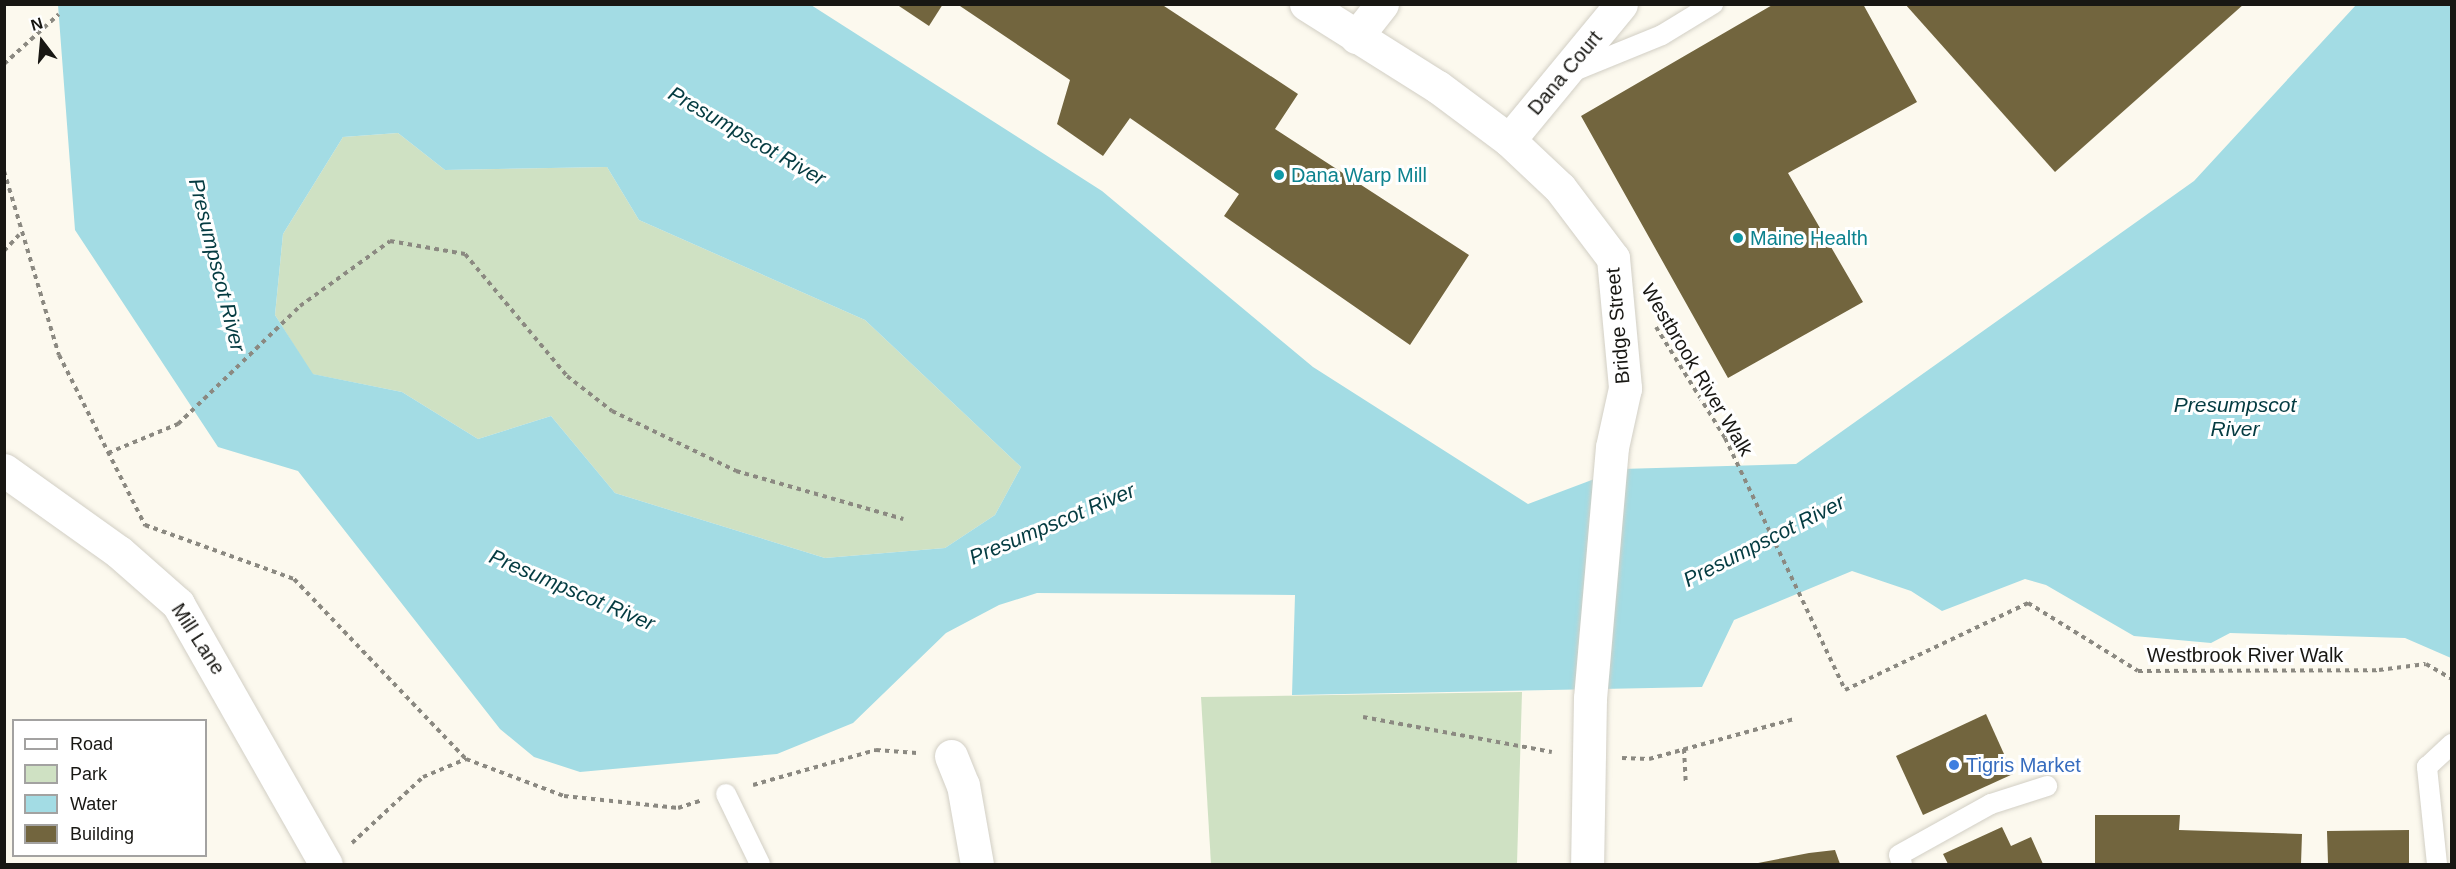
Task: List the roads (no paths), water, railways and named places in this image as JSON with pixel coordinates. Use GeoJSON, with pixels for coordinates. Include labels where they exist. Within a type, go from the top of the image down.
{"type":"FeatureCollection","features":[{"type":"Feature","properties":{"kind":"street","name":"Bridge Street"},"geometry":{"type":"LineString","coordinates":[[1306,4],[1509,140],[1560,188],[1613,258],[1625,388],[1612,447],[1590,698],[1587,864]]}},
{"type":"Feature","properties":{"kind":"street"},"geometry":{"type":"LineString","coordinates":[[1356,37],[1382,4]]}},
{"type":"Feature","properties":{"kind":"street","name":"Dana Court"},"geometry":{"type":"LineString","coordinates":[[1509,140],[1567,74],[1621,4]]}},
{"type":"Feature","properties":{"kind":"street","name":"Mill Lane"},"geometry":{"type":"LineString","coordinates":[[4,470],[119,552],[178,604],[336,857]]}},
{"type":"Feature","properties":{"kind":"street"},"geometry":{"type":"LineString","coordinates":[[951,756],[963,785],[977,864]]}},
{"type":"Feature","properties":{"kind":"lane"},"geometry":{"type":"LineString","coordinates":[[1567,74],[1662,35],[1713,4]]}},
{"type":"Feature","properties":{"kind":"lane"},"geometry":{"type":"LineString","coordinates":[[2437,864],[2427,767],[2451,744]]}},
{"type":"Feature","properties":{"kind":"lane"},"geometry":{"type":"LineString","coordinates":[[1901,860],[1991,804],[2047,786]]}},
{"type":"Feature","properties":{"kind":"lane"},"geometry":{"type":"LineString","coordinates":[[726,794],[760,864]]}},
{"type":"Feature","properties":{"kind":"water","name":"Presumpscot River"},"geometry":{"type":"Polygon","coordinates":[[[58,5],[811,5],[1102,191],[1313,367],[1528,504],[1621,469],[1796,464],[2194,181],[2356,5],[2451,5],[2451,658],[2405,638],[2230,633],[2211,643],[2134,636],[2046,585],[2025,579],[1942,611],[1911,591],[1852,571],[1734,620],[1702,687],[1292,695],[1295,595],[1037,593],[999,605],[946,633],[853,723],[777,754],[580,772],[534,757],[500,729],[298,471],[218,447],[75,230],[58,5]],[[398,133],[343,137],[283,234],[275,315],[313,374],[402,392],[478,439],[551,416],[615,493],[825,558],[945,548],[995,515],[1021,467],[865,320],[639,220],[607,167],[445,170],[398,133]]]}},
{"type":"Feature","properties":{"kind":"place","name":"Dana Warp Mill"},"geometry":{"type":"Point","coordinates":[1279,175]}},
{"type":"Feature","properties":{"kind":"place","name":"Maine Health"},"geometry":{"type":"Point","coordinates":[1738,238]}},
{"type":"Feature","properties":{"kind":"place","name":"Tigris Market"},"geometry":{"type":"Point","coordinates":[1954,765]}}]}
